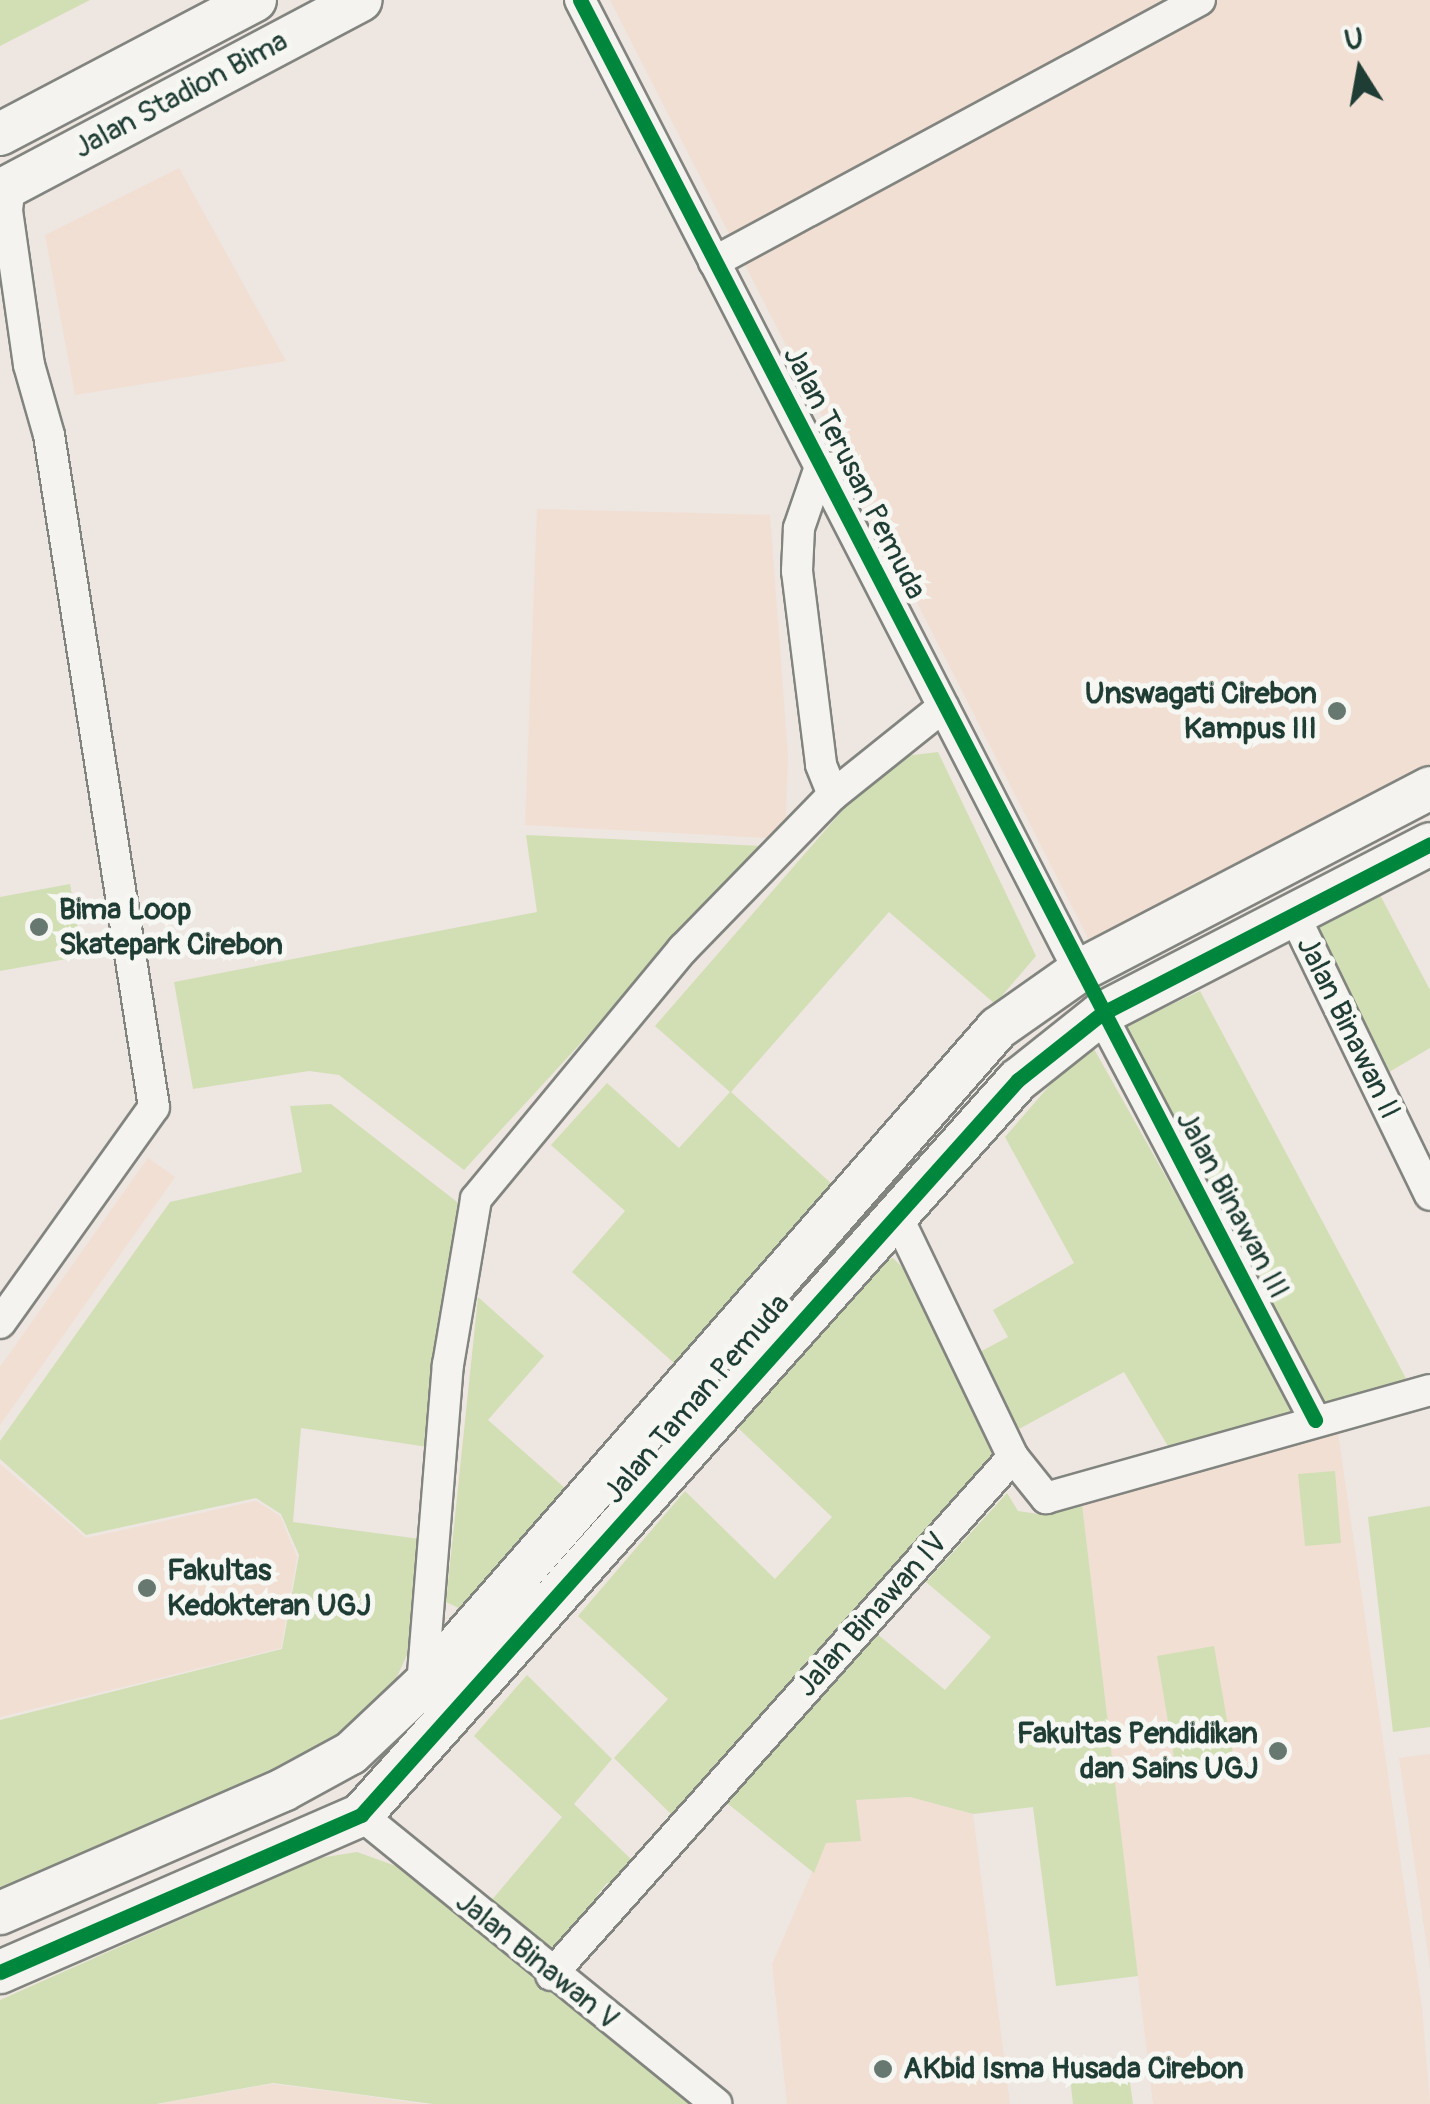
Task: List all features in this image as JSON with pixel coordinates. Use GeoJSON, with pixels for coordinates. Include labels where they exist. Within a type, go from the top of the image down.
{"type":"FeatureCollection","features":[{"type":"Feature","properties":{"kind":"street","name":"Jalan Stadion Bima"},"geometry":{"type":"LineString","coordinates":[[0,134],[254,0]]}},
{"type":"Feature","properties":{"kind":"street","name":"Jalan Stadion Bima"},"geometry":{"type":"LineString","coordinates":[[3,181],[362,0]]}},
{"type":"Feature","properties":{"kind":"street","name":"Jalan Terusan Pemuda"},"geometry":{"type":"LineString","coordinates":[[580,0],[1078,971]]}},
{"type":"Feature","properties":{"kind":"street"},"geometry":{"type":"LineString","coordinates":[[714,262],[1200,0]]}},
{"type":"Feature","properties":{"kind":"street"},"geometry":{"type":"LineString","coordinates":[[0,1323],[154,1108],[49,435],[29,365],[3,181]]}},
{"type":"Feature","properties":{"kind":"street"},"geometry":{"type":"LineString","coordinates":[[820,467],[799,528],[797,571],[822,766],[832,795]]}},
{"type":"Feature","properties":{"kind":"street"},"geometry":{"type":"LineString","coordinates":[[422,1686],[448,1365],[476,1199],[684,950],[832,795],[943,707]]}},
{"type":"Feature","properties":{"kind":"street","name":"Jalan Taman Pemuda"},"geometry":{"type":"LineString","coordinates":[[0,1914],[316,1774],[375,1734],[422,1686],[998,1028],[1078,971],[1429,790]]}},
{"type":"Feature","properties":{"kind":"street","name":"Jalan Taman Pemuda"},"geometry":{"type":"LineString","coordinates":[[0,1972],[362,1815],[1018,1080],[1102,1014],[1430,844]]}},
{"type":"Feature","properties":{"kind":"street","name":"Jalan Binawan II"},"geometry":{"type":"LineString","coordinates":[[1294,915],[1430,1194]]}},
{"type":"Feature","properties":{"kind":"street"},"geometry":{"type":"LineString","coordinates":[[1144,937],[1169,980]]}},
{"type":"Feature","properties":{"kind":"street"},"geometry":{"type":"LineString","coordinates":[[1078,971],[1102,1014]]}},
{"type":"Feature","properties":{"kind":"street","name":"Jalan Binawan III"},"geometry":{"type":"LineString","coordinates":[[1102,1014],[1315,1420]]}},
{"type":"Feature","properties":{"kind":"street"},"geometry":{"type":"LineString","coordinates":[[896,1214],[1013,1456],[1046,1498],[1430,1390]]}},
{"type":"Feature","properties":{"kind":"street","name":"Jalan Binawan IV"},"geometry":{"type":"LineString","coordinates":[[552,1975],[1013,1456]]}},
{"type":"Feature","properties":{"kind":"street","name":"Jalan Binawan V"},"geometry":{"type":"LineString","coordinates":[[362,1815],[552,1975],[716,2104]]}},
{"type":"Feature","properties":{"kind":"shaded area"},"geometry":{"type":"Polygon","coordinates":[[[610,0],[1430,0],[1430,773],[1092,946],[610,0]]]}},
{"type":"Feature","properties":{"kind":"shaded area"},"geometry":{"type":"Polygon","coordinates":[[[179,168],[286,361],[75,395],[45,235],[179,168]]]}},
{"type":"Feature","properties":{"kind":"shaded area"},"geometry":{"type":"Polygon","coordinates":[[[537,509],[770,515],[788,756],[785,839],[525,825],[537,509]]]}},
{"type":"Feature","properties":{"kind":"shaded area"},"geometry":{"type":"Polygon","coordinates":[[[148,1158],[175,1177],[0,1425],[0,1367],[148,1158]]]}},
{"type":"Feature","properties":{"kind":"shaded area"},"geometry":{"type":"Polygon","coordinates":[[[1338,1433],[1422,2008],[1430,2104],[1153,2104],[1082,1504],[1338,1433]]]}},
{"type":"Feature","properties":{"kind":"shaded area","name":"Fakultas Kedokteran UGJ"},"geometry":{"type":"Polygon","coordinates":[[[0,1464],[86,1538],[256,1501],[280,1516],[297,1557],[281,1648],[0,1717],[0,1464]]]}},
{"type":"Feature","properties":{"kind":"shaded area"},"geometry":{"type":"Polygon","coordinates":[[[1430,1754],[1430,1968],[1399,1758],[1430,1754]]]}},
{"type":"Feature","properties":{"kind":"shaded area","name":"AKbid Isma Husada Cirebon"},"geometry":{"type":"Polygon","coordinates":[[[910,1797],[973,1814],[1010,2104],[787,2104],[772,1964],[825,1842],[855,1800],[910,1797]]]}},
{"type":"Feature","properties":{"kind":"shaded area"},"geometry":{"type":"Polygon","coordinates":[[[272,2084],[352,2094],[423,2104],[159,2104],[272,2084]]]}},
{"type":"Feature","properties":{"kind":"green space"},"geometry":{"type":"Polygon","coordinates":[[[0,0],[90,0],[0,46],[0,0]]]}},
{"type":"Feature","properties":{"kind":"green space"},"geometry":{"type":"Polygon","coordinates":[[[938,752],[1036,956],[995,1004],[889,912],[731,1092],[834,1186],[675,1364],[572,1272],[625,1211],[551,1145],[607,1083],[679,1148],[730,1092],[655,1026],[888,758],[938,752]]]}},
{"type":"Feature","properties":{"kind":"green space"},"geometry":{"type":"Polygon","coordinates":[[[526,835],[762,846],[464,1170],[339,1075],[309,1071],[193,1089],[174,982],[537,912],[526,835]]]}},
{"type":"Feature","properties":{"kind":"green space","name":"Bima Loop Skatepark Cirebon"},"geometry":{"type":"Polygon","coordinates":[[[70,884],[83,956],[0,971],[0,897],[70,884]]]}},
{"type":"Feature","properties":{"kind":"green space"},"geometry":{"type":"Polygon","coordinates":[[[1379,893],[1430,990],[1430,1048],[1384,1075],[1310,929],[1379,893]]]}},
{"type":"Feature","properties":{"kind":"green space"},"geometry":{"type":"Polygon","coordinates":[[[1200,991],[1410,1386],[1324,1402],[1314,1394],[1123,1027],[1200,991]]]}},
{"type":"Feature","properties":{"kind":"green space"},"geometry":{"type":"Polygon","coordinates":[[[1089,1040],[1283,1385],[1295,1413],[1169,1448],[1124,1372],[1019,1429],[978,1353],[1008,1337],[993,1310],[1074,1263],[1005,1137],[1089,1040]]]}},
{"type":"Feature","properties":{"kind":"green space"},"geometry":{"type":"Polygon","coordinates":[[[331,1104],[461,1205],[428,1447],[301,1428],[293,1522],[420,1539],[407,1655],[395,1681],[322,1750],[0,1893],[0,1720],[282,1649],[299,1555],[281,1514],[256,1498],[86,1535],[0,1459],[0,1441],[170,1202],[302,1172],[290,1106],[331,1104]]]}},
{"type":"Feature","properties":{"kind":"green space"},"geometry":{"type":"Polygon","coordinates":[[[893,1258],[906,1271],[994,1458],[674,1817],[614,1758],[668,1699],[578,1616],[685,1491],[775,1579],[832,1517],[737,1427],[881,1260],[893,1258]]]}},
{"type":"Feature","properties":{"kind":"green space"},"geometry":{"type":"Polygon","coordinates":[[[478,1297],[544,1356],[488,1420],[575,1497],[467,1612],[446,1602],[478,1297]]]}},
{"type":"Feature","properties":{"kind":"green space"},"geometry":{"type":"Polygon","coordinates":[[[1335,1471],[1341,1543],[1305,1546],[1298,1474],[1335,1471]]]}},
{"type":"Feature","properties":{"kind":"green space"},"geometry":{"type":"Polygon","coordinates":[[[1007,1493],[1018,1511],[1038,1514],[1082,1504],[1138,1976],[1056,1986],[1033,1807],[973,1814],[910,1797],[856,1800],[861,1841],[826,1843],[814,1873],[727,1803],[876,1633],[945,1690],[991,1637],[926,1582],[1007,1493]]]}},
{"type":"Feature","properties":{"kind":"green space"},"geometry":{"type":"Polygon","coordinates":[[[1430,1506],[1430,1727],[1393,1732],[1368,1517],[1430,1506]]]}},
{"type":"Feature","properties":{"kind":"green space"},"geometry":{"type":"Polygon","coordinates":[[[1214,1646],[1235,1765],[1177,1775],[1157,1656],[1214,1646]]]}},
{"type":"Feature","properties":{"kind":"green space"},"geometry":{"type":"Polygon","coordinates":[[[527,1675],[612,1759],[574,1804],[634,1862],[614,1887],[607,1883],[596,1897],[601,1903],[555,1953],[490,1902],[562,1817],[474,1736],[527,1675]]]}},
{"type":"Feature","properties":{"kind":"green space"},"geometry":{"type":"Polygon","coordinates":[[[357,1852],[396,1866],[689,2104],[433,2104],[273,2083],[156,2104],[0,2104],[0,2000],[319,1858],[357,1852]]]}},
{"type":"Feature","properties":{"kind":"green space"},"geometry":{"type":"Polygon","coordinates":[[[1128,2069],[1133,2104],[1073,2104],[1070,2077],[1128,2069]]]}},
{"type":"Feature","properties":{"kind":"cycle path"},"geometry":{"type":"LineString","coordinates":[[580,0],[1315,1420]]}},
{"type":"Feature","properties":{"kind":"cycle path"},"geometry":{"type":"LineString","coordinates":[[0,1972],[361,1815],[1018,1080],[1101,1014],[1430,844]]}},
{"type":"Feature","properties":{"kind":"place","name":"Unswagati Cirebon Kampus III"},"geometry":{"type":"Point","coordinates":[1337,711]}},
{"type":"Feature","properties":{"kind":"place","name":"Bima Loop Skatepark Cirebon"},"geometry":{"type":"Point","coordinates":[39,927]}},
{"type":"Feature","properties":{"kind":"place","name":"Fakultas Kedokteran UGJ"},"geometry":{"type":"Point","coordinates":[147,1588]}},
{"type":"Feature","properties":{"kind":"place","name":"Fakultas Pendidikan dan Sains UGJ"},"geometry":{"type":"Point","coordinates":[1278,1751]}},
{"type":"Feature","properties":{"kind":"place","name":"AKbid Isma Husada Cirebon"},"geometry":{"type":"Point","coordinates":[883,2069]}}]}
